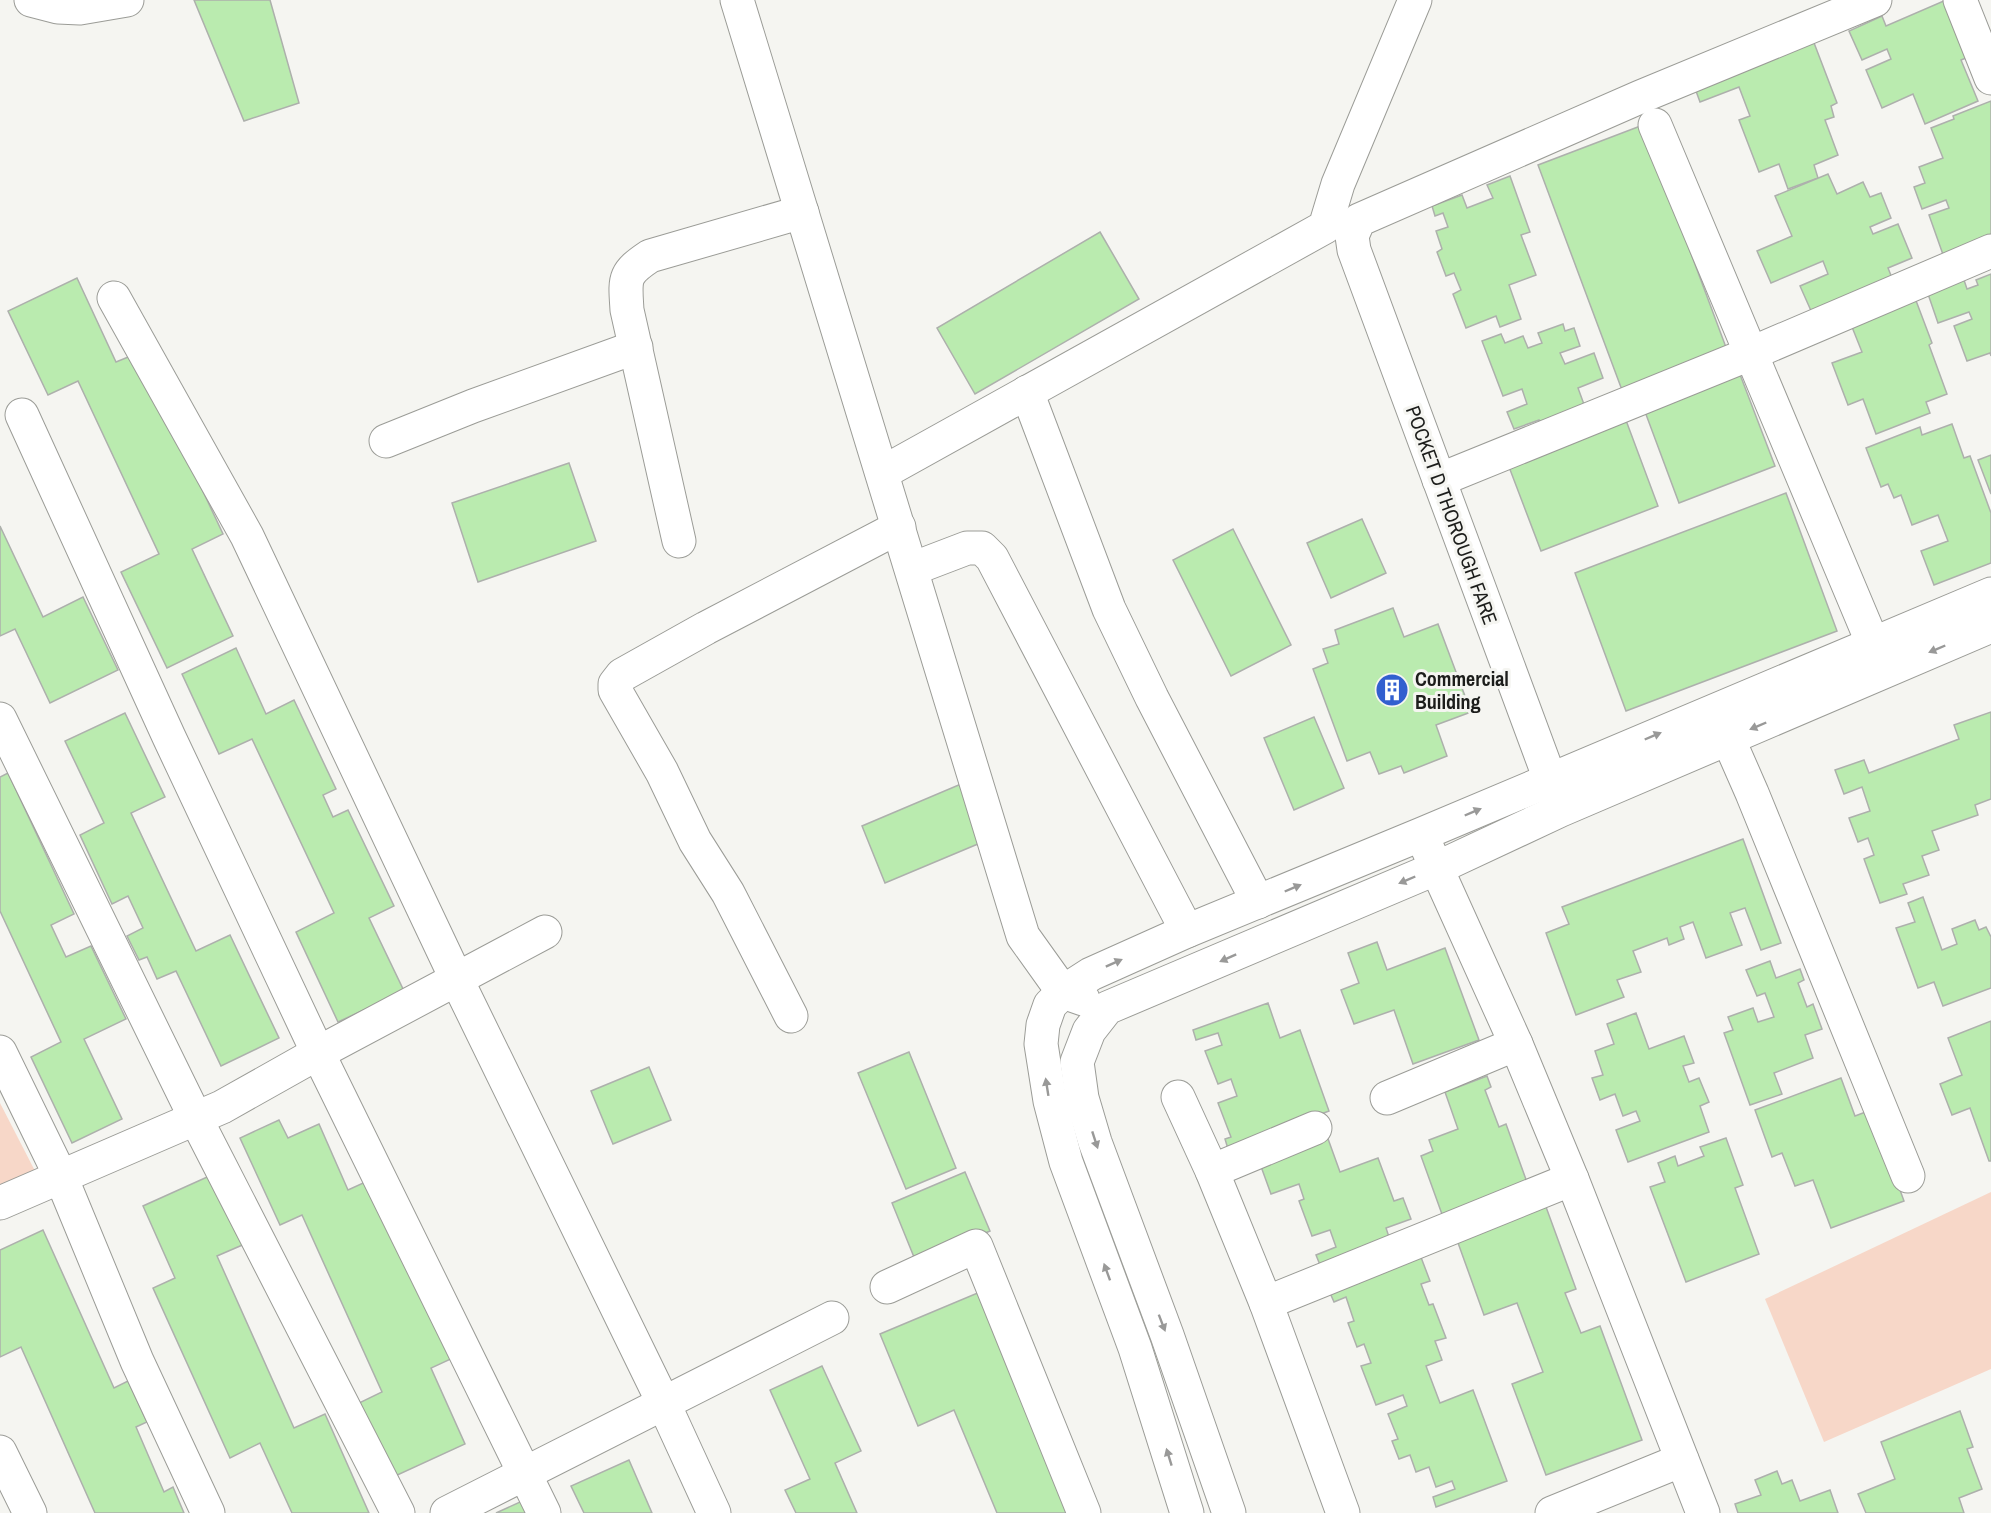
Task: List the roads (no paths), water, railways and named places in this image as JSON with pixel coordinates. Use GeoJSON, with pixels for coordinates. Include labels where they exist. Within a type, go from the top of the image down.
{"type":"FeatureCollection","features":[{"type":"Feature","properties":{"kind":"street"},"geometry":{"type":"LineString","coordinates":[[31,0],[58,7],[80,9],[127,0]]}},
{"type":"Feature","properties":{"kind":"street"},"geometry":{"type":"LineString","coordinates":[[737,0],[1023,936],[1063,992],[1107,1008]]}},
{"type":"Feature","properties":{"kind":"street"},"geometry":{"type":"LineString","coordinates":[[882,473],[1325,227],[1338,184],[1415,0]]}},
{"type":"Feature","properties":{"kind":"street","name":"POCKET D THOROUGH FARE"},"geometry":{"type":"LineString","coordinates":[[1561,810],[1354,250],[1352,236],[1359,220],[1630,102],[1875,0]]}},
{"type":"Feature","properties":{"kind":"street"},"geometry":{"type":"LineString","coordinates":[[1960,0],[1991,78]]}},
{"type":"Feature","properties":{"kind":"street"},"geometry":{"type":"LineString","coordinates":[[1656,125],[1879,658]]}},
{"type":"Feature","properties":{"kind":"street"},"geometry":{"type":"LineString","coordinates":[[679,541],[627,310],[625,286],[631,268],[650,256],[802,212]]}},
{"type":"Feature","properties":{"kind":"street"},"geometry":{"type":"LineString","coordinates":[[1439,480],[1991,251]]}},
{"type":"Feature","properties":{"kind":"street"},"geometry":{"type":"LineString","coordinates":[[114,298],[247,536],[457,980],[663,1402],[714,1513]]}},
{"type":"Feature","properties":{"kind":"street"},"geometry":{"type":"LineString","coordinates":[[386,441],[473,406],[636,347]]}},
{"type":"Feature","properties":{"kind":"street"},"geometry":{"type":"LineString","coordinates":[[1027,392],[1110,609],[1152,698],[1258,902]]}},
{"type":"Feature","properties":{"kind":"street"},"geometry":{"type":"LineString","coordinates":[[22,416],[168,737],[318,1053],[544,1513]]}},
{"type":"Feature","properties":{"kind":"street"},"geometry":{"type":"LineString","coordinates":[[791,1016],[728,893],[695,841],[662,772],[615,690],[615,684],[622,675],[706,628],[899,527]]}},
{"type":"Feature","properties":{"kind":"street"},"geometry":{"type":"LineString","coordinates":[[912,569],[967,548],[982,548],[992,558],[1187,931]]}},
{"type":"Feature","properties":{"kind":"street"},"geometry":{"type":"LineString","coordinates":[[1879,658],[1991,594]]}},
{"type":"Feature","properties":{"kind":"street"},"geometry":{"type":"LineString","coordinates":[[1187,1513],[1135,1348],[1066,1162],[1050,1101],[1041,1044],[1043,1025],[1050,1005],[1063,992],[1091,974],[1187,931],[1550,780],[1722,724],[1879,658],[1991,626]]}},
{"type":"Feature","properties":{"kind":"street"},"geometry":{"type":"LineString","coordinates":[[0,719],[196,1119],[398,1513]]}},
{"type":"Feature","properties":{"kind":"street"},"geometry":{"type":"LineString","coordinates":[[1229,1513],[1167,1335],[1095,1142],[1082,1098],[1077,1062],[1089,1031],[1107,1008],[1437,868],[1561,810],[1722,724]]}},
{"type":"Feature","properties":{"kind":"street"},"geometry":{"type":"LineString","coordinates":[[1722,724],[1908,1176]]}},
{"type":"Feature","properties":{"kind":"street"},"geometry":{"type":"LineString","coordinates":[[1422,834],[1516,1044],[1572,1179],[1703,1513]]}},
{"type":"Feature","properties":{"kind":"street"},"geometry":{"type":"LineString","coordinates":[[0,1203],[222,1107],[318,1053],[545,933]]}},
{"type":"Feature","properties":{"kind":"street"},"geometry":{"type":"LineString","coordinates":[[1387,1098],[1516,1044]]}},
{"type":"Feature","properties":{"kind":"street"},"geometry":{"type":"LineString","coordinates":[[0,1052],[61,1178],[137,1361],[208,1513]]}},
{"type":"Feature","properties":{"kind":"street"},"geometry":{"type":"LineString","coordinates":[[1178,1097],[1212,1171],[1266,1303],[1343,1513]]}},
{"type":"Feature","properties":{"kind":"street"},"geometry":{"type":"LineString","coordinates":[[1212,1171],[1315,1128]]}},
{"type":"Feature","properties":{"kind":"street"},"geometry":{"type":"LineString","coordinates":[[1266,1303],[1572,1179]]}},
{"type":"Feature","properties":{"kind":"street"},"geometry":{"type":"LineString","coordinates":[[886,1287],[976,1246],[1084,1513]]}},
{"type":"Feature","properties":{"kind":"street"},"geometry":{"type":"LineString","coordinates":[[447,1513],[832,1318]]}},
{"type":"Feature","properties":{"kind":"street"},"geometry":{"type":"LineString","coordinates":[[0,1452],[30,1513]]}},
{"type":"Feature","properties":{"kind":"street"},"geometry":{"type":"LineString","coordinates":[[1552,1513],[1682,1460]]}},
{"type":"Feature","properties":{"kind":"place","name":"Commercial Building"},"geometry":{"type":"Point","coordinates":[1392,690]}}]}
